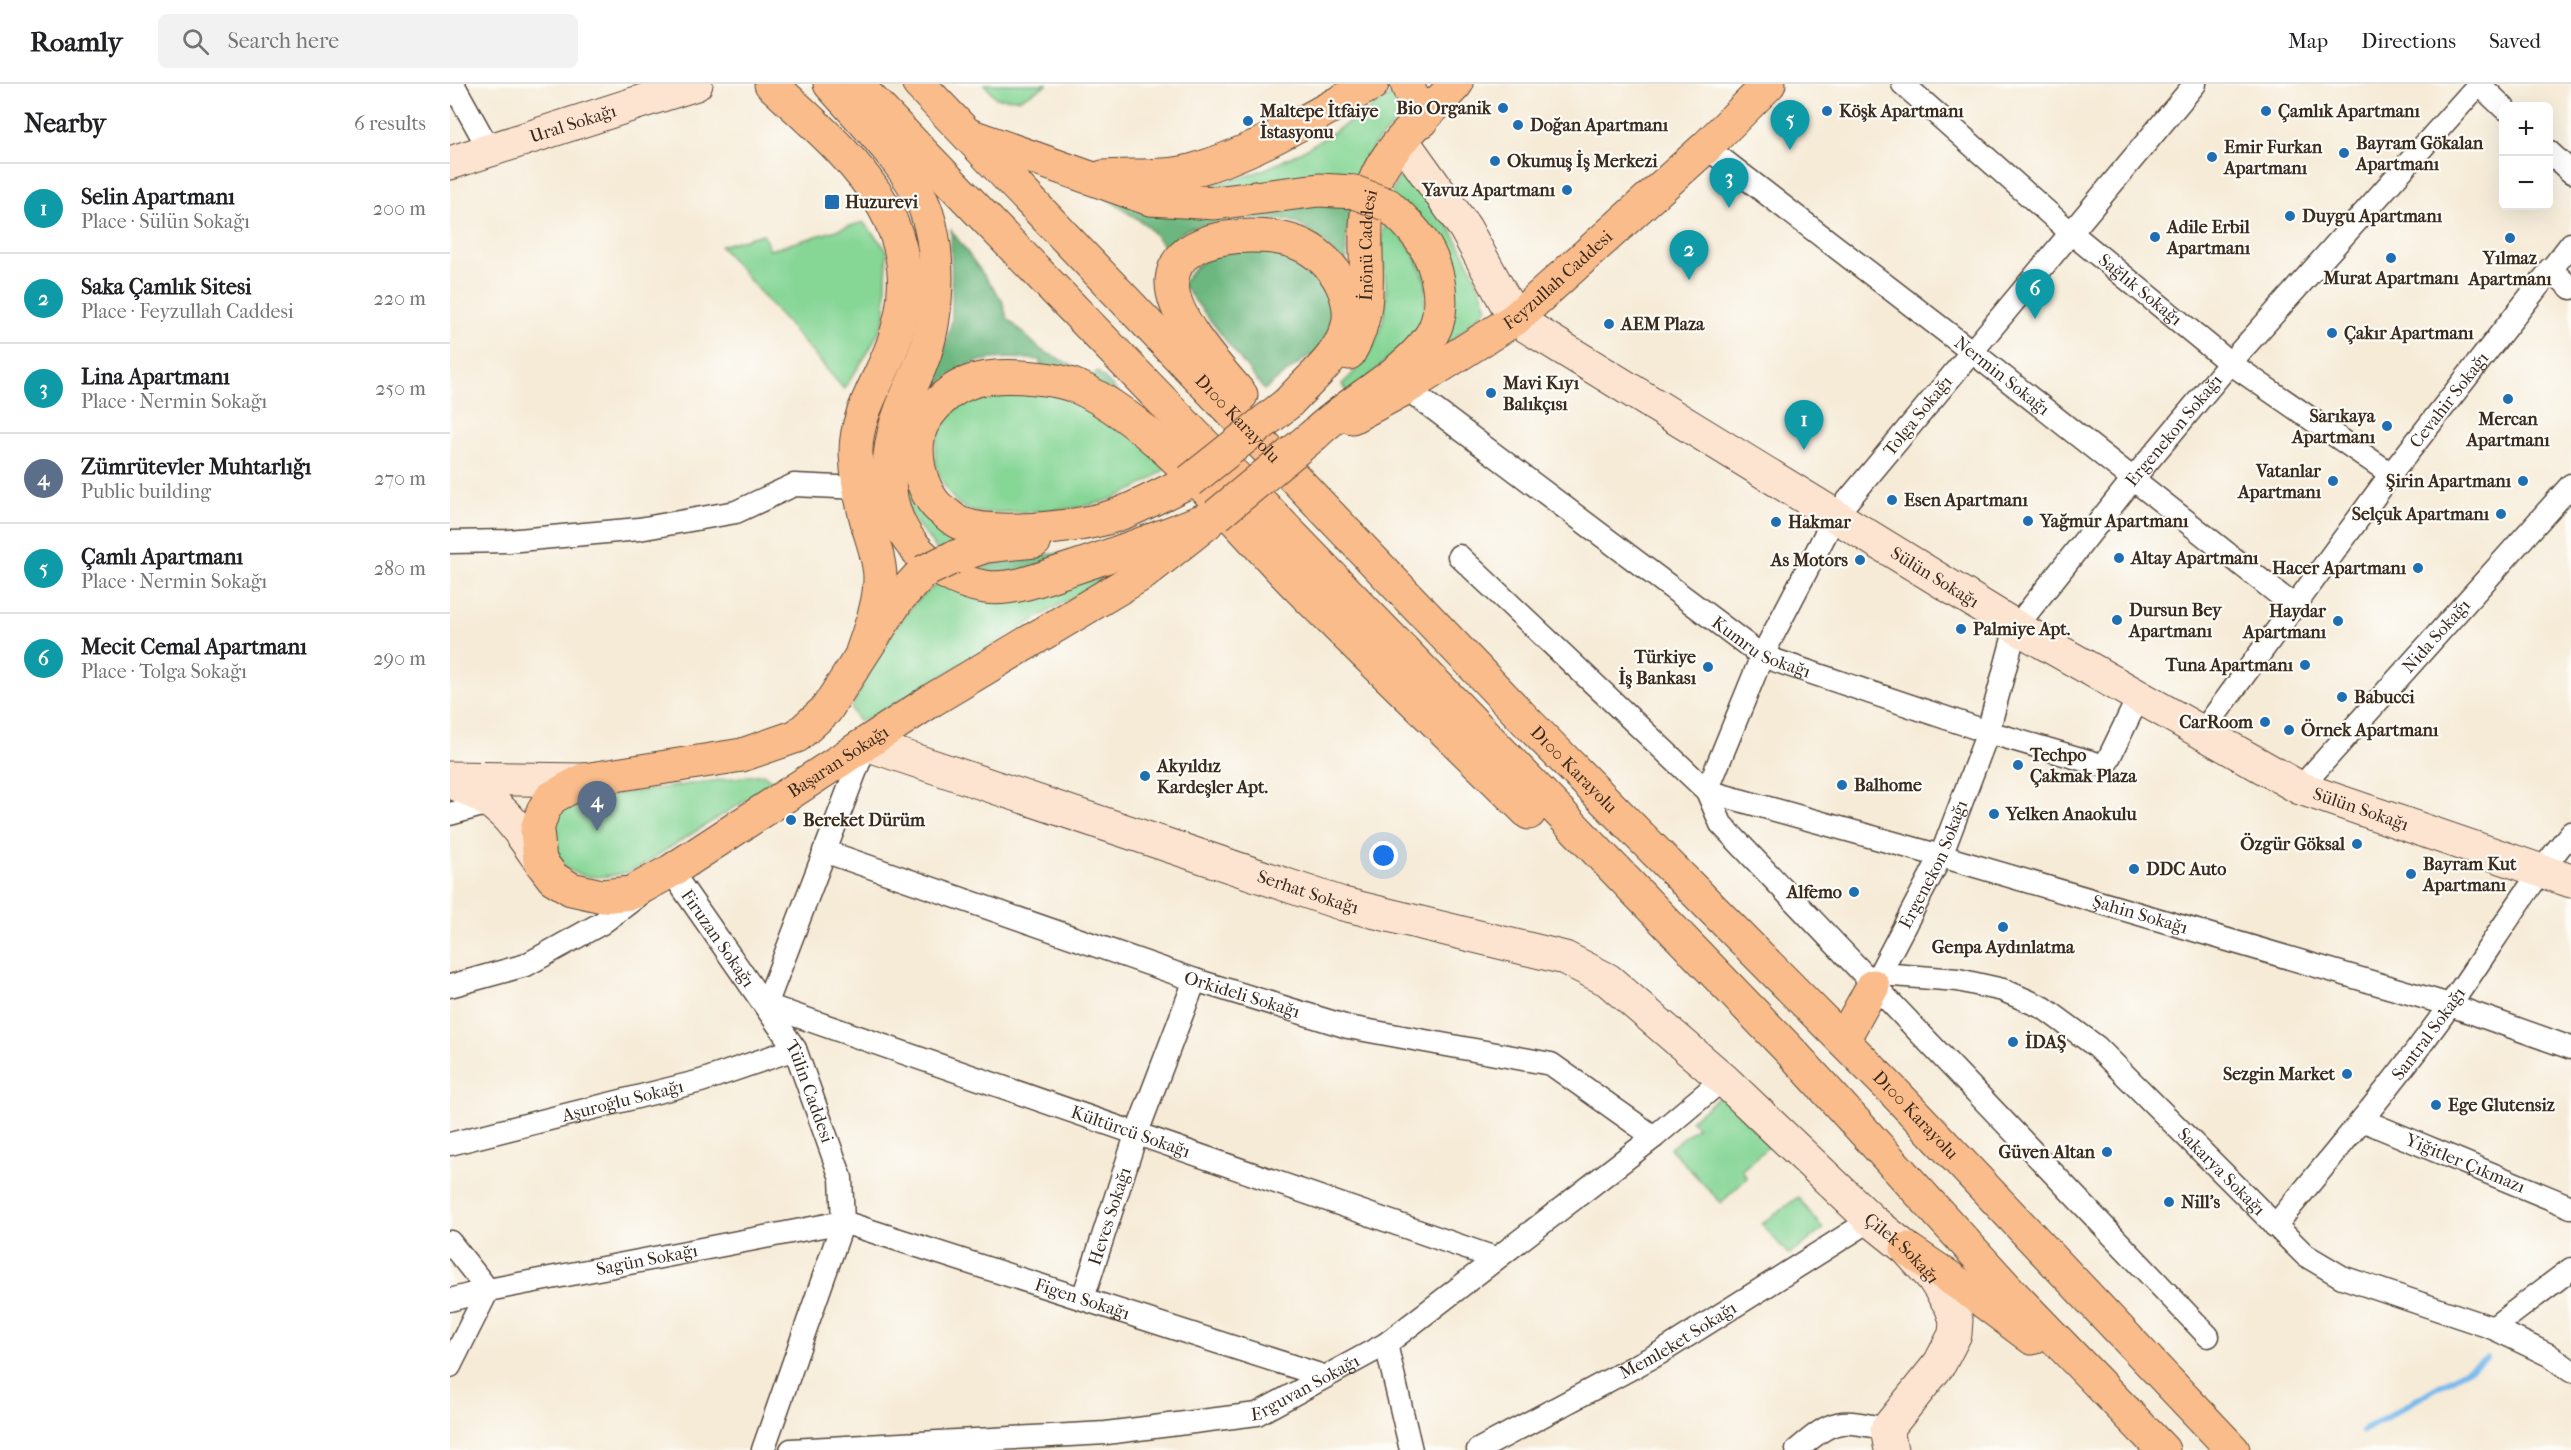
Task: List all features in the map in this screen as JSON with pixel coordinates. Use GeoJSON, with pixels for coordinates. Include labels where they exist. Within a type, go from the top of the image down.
{"type":"FeatureCollection","features":[{"type":"Feature","properties":{"kind":"main road","name":"Ural Sokağı"},"geometry":{"type":"LineString","coordinates":[[450,163],[696,84]]}},
{"type":"Feature","properties":{"kind":"main road"},"geometry":{"type":"LineString","coordinates":[[771,84],[840,148],[870,182],[891,220],[904,256],[904,293],[892,346],[873,387],[857,433],[856,452],[860,489],[880,576],[878,607],[862,652]]}},
{"type":"Feature","properties":{"kind":"main road"},"geometry":{"type":"LineString","coordinates":[[830,84],[892,155],[915,188],[928,215],[935,266],[935,317],[923,358],[894,430],[889,461],[889,491],[899,528],[921,555],[956,579],[986,587],[1017,586],[1133,548],[1217,515]]}},
{"type":"Feature","properties":{"kind":"main road"},"geometry":{"type":"LineString","coordinates":[[856,84],[1796,1057],[2013,1295],[2163,1450]]}},
{"type":"Feature","properties":{"kind":"main road","name":"D100 Karayolu"},"geometry":{"type":"LineString","coordinates":[[919,84],[963,133],[1527,722],[1843,1040],[2233,1450]]}},
{"type":"Feature","properties":{"kind":"main road"},"geometry":{"type":"LineString","coordinates":[[931,84],[963,133],[1131,194],[1185,202],[1240,201],[1319,190],[1354,192],[1388,205],[1413,227],[1430,252],[1438,281],[1440,308],[1431,336],[1413,356],[1338,412],[1315,434]]}},
{"type":"Feature","properties":{"kind":"main road"},"geometry":{"type":"LineString","coordinates":[[1089,178],[1192,171],[1226,159],[1278,134],[1372,84]]}},
{"type":"Feature","properties":{"kind":"main road"},"geometry":{"type":"LineString","coordinates":[[1407,84],[1412,130],[1515,319]]}},
{"type":"Feature","properties":{"kind":"main road","name":"İnönü Caddesi"},"geometry":{"type":"LineString","coordinates":[[1288,403],[1331,373],[1348,354],[1360,335],[1368,297],[1367,224],[1374,183],[1386,158],[1456,84]]}},
{"type":"Feature","properties":{"kind":"main road","name":"Feyzullah Caddesi"},"geometry":{"type":"LineString","coordinates":[[1315,434],[1406,388],[1515,319],[1706,147],[1769,84]]}},
{"type":"Feature","properties":{"kind":"main road"},"geometry":{"type":"LineString","coordinates":[[857,433],[908,352],[923,313],[926,255],[916,201],[892,155]]}},
{"type":"Feature","properties":{"kind":"main road"},"geometry":{"type":"LineString","coordinates":[[450,780],[584,780],[742,755],[797,736],[826,710],[898,599],[937,565],[986,546],[1060,538],[1122,522],[1163,504],[1190,481],[1288,403],[1340,346],[1348,324],[1349,309],[1340,279],[1317,254],[1299,243],[1268,235],[1223,239],[1189,251],[1177,263],[1172,280],[1179,311],[1223,374],[1277,436],[1330,514]]}},
{"type":"Feature","properties":{"kind":"main road","name":"Sülün Sokağı"},"geometry":{"type":"LineString","coordinates":[[1515,319],[2016,627],[2201,734],[2300,788],[2571,881]]}},
{"type":"Feature","properties":{"kind":"main road"},"geometry":{"type":"LineString","coordinates":[[1190,481],[1119,514],[1058,527],[997,530],[961,524],[935,506],[922,480],[918,454],[921,428],[934,406],[955,389],[989,376],[1049,379],[1078,387],[1111,406],[1158,441],[1299,587],[1554,837],[1705,965]]}},
{"type":"Feature","properties":{"kind":"main road","name":"Başaran Sokağı"},"geometry":{"type":"LineString","coordinates":[[671,871],[827,767],[972,675],[1144,573],[1315,434]]}},
{"type":"Feature","properties":{"kind":"main road","name":"Serhat Sokağı"},"geometry":{"type":"LineString","coordinates":[[866,744],[1343,904],[1565,958],[1608,980],[1723,1079]]}},
{"type":"Feature","properties":{"kind":"main road"},"geometry":{"type":"LineString","coordinates":[[742,755],[827,767]]}},
{"type":"Feature","properties":{"kind":"main road"},"geometry":{"type":"LineString","coordinates":[[450,780],[493,802],[519,830],[553,878],[572,889],[602,896],[631,893],[671,871]]}},
{"type":"Feature","properties":{"kind":"main road"},"geometry":{"type":"LineString","coordinates":[[540,861],[537,830],[543,811],[551,798],[584,780]]}},
{"type":"Feature","properties":{"kind":"main road"},"geometry":{"type":"LineString","coordinates":[[1843,1040],[1876,980]]}},
{"type":"Feature","properties":{"kind":"main road","name":"Çilek Sokağı"},"geometry":{"type":"LineString","coordinates":[[1723,1079],[1871,1221],[1906,1249],[1933,1278],[1950,1306],[1956,1320],[1955,1334],[1940,1363],[1889,1440]]}},
{"type":"Feature","properties":{"kind":"main road"},"geometry":{"type":"LineString","coordinates":[[1906,1249],[1968,1290],[2115,1400]]}},
{"type":"Feature","properties":{"kind":"street"},"geometry":{"type":"LineString","coordinates":[[453,84],[489,149]]}},
{"type":"Feature","properties":{"kind":"street","name":"Sağlık Sokağı"},"geometry":{"type":"LineString","coordinates":[[1903,84],[2070,232],[2230,363],[2391,474]]}},
{"type":"Feature","properties":{"kind":"street","name":"Tolga Sokağı"},"geometry":{"type":"LineString","coordinates":[[1762,656],[1834,516],[2195,84]]}},
{"type":"Feature","properties":{"kind":"street"},"geometry":{"type":"LineString","coordinates":[[2479,84],[2499,103]]}},
{"type":"Feature","properties":{"kind":"street","name":"Ergenekon Sokağı"},"geometry":{"type":"LineString","coordinates":[[1876,980],[1941,856],[1989,732],[2016,627],[2133,479],[2230,363],[2479,84]]}},
{"type":"Feature","properties":{"kind":"street","name":"Nermin Sokağı"},"geometry":{"type":"LineString","coordinates":[[1706,147],[1971,351],[2295,607]]}},
{"type":"Feature","properties":{"kind":"street"},"geometry":{"type":"LineString","coordinates":[[2553,156],[2571,172]]}},
{"type":"Feature","properties":{"kind":"street","name":"Cevahir Sokağı"},"geometry":{"type":"LineString","coordinates":[[2201,734],[2391,474],[2571,244]]}},
{"type":"Feature","properties":{"kind":"street"},"geometry":{"type":"LineString","coordinates":[[2550,269],[2571,288]]}},
{"type":"Feature","properties":{"kind":"street","name":"Kumru Sokağı"},"geometry":{"type":"LineString","coordinates":[[1406,388],[1762,656],[1989,732],[2105,766],[2138,698]]}},
{"type":"Feature","properties":{"kind":"street"},"geometry":{"type":"LineString","coordinates":[[450,542],[508,541],[639,529],[736,512],[794,485],[860,489]]}},
{"type":"Feature","properties":{"kind":"street","name":"Nida Sokağı"},"geometry":{"type":"LineString","coordinates":[[2300,788],[2571,485]]}},
{"type":"Feature","properties":{"kind":"street"},"geometry":{"type":"LineString","coordinates":[[1459,556],[1707,791],[1721,824],[1876,980],[2208,1336]]}},
{"type":"Feature","properties":{"kind":"street"},"geometry":{"type":"LineString","coordinates":[[1707,791],[1762,656]]}},
{"type":"Feature","properties":{"kind":"street"},"geometry":{"type":"LineString","coordinates":[[766,1005],[866,744]]}},
{"type":"Feature","properties":{"kind":"street","name":"Şahin Sokağı"},"geometry":{"type":"LineString","coordinates":[[1707,791],[1941,856],[2450,1005],[2571,1048]]}},
{"type":"Feature","properties":{"kind":"street"},"geometry":{"type":"LineString","coordinates":[[450,814],[493,802]]}},
{"type":"Feature","properties":{"kind":"street","name":"Santral Sokağı"},"geometry":{"type":"LineString","coordinates":[[2275,1226],[2362,1120],[2450,1005],[2541,869],[2571,833]]}},
{"type":"Feature","properties":{"kind":"street","name":"Orkideli Sokağı"},"geometry":{"type":"LineString","coordinates":[[824,851],[1195,980],[1348,1027],[1551,1064],[1654,1137]]}},
{"type":"Feature","properties":{"kind":"street","name":"Başaran Sokağı"},"geometry":{"type":"LineString","coordinates":[[450,986],[526,965],[602,923],[671,871]]}},
{"type":"Feature","properties":{"kind":"street","name":"Firuzan Sokağı"},"geometry":{"type":"LineString","coordinates":[[671,871],[766,1005]]}},
{"type":"Feature","properties":{"kind":"street","name":"Heves Sokağı"},"geometry":{"type":"LineString","coordinates":[[1083,1298],[1136,1135],[1195,980]]}},
{"type":"Feature","properties":{"kind":"street","name":"Sakarya Sokağı"},"geometry":{"type":"LineString","coordinates":[[1876,980],[1958,980],[2003,990],[2044,1008],[2097,1047],[2305,1255],[2342,1277],[2493,1328],[2548,1355],[2571,1371]]}},
{"type":"Feature","properties":{"kind":"street","name":"Tülin Caddesi"},"geometry":{"type":"LineString","coordinates":[[763,1450],[843,1222],[841,1178],[795,1049],[766,1005]]}},
{"type":"Feature","properties":{"kind":"street","name":"Kültürcü Sokağı"},"geometry":{"type":"LineString","coordinates":[[766,1005],[1494,1258]]}},
{"type":"Feature","properties":{"kind":"street","name":"Aşuroğlu Sokağı"},"geometry":{"type":"LineString","coordinates":[[450,1144],[701,1081],[795,1049]]}},
{"type":"Feature","properties":{"kind":"street","name":"Erguvan Sokağı"},"geometry":{"type":"LineString","coordinates":[[791,1450],[1103,1441],[1257,1414],[1323,1376],[1386,1344],[1494,1258],[1654,1137],[1723,1079]]}},
{"type":"Feature","properties":{"kind":"street","name":"Yiğitler Çıkmazı"},"geometry":{"type":"LineString","coordinates":[[2362,1120],[2571,1207]]}},
{"type":"Feature","properties":{"kind":"street","name":"Memleket Sokağı"},"geometry":{"type":"LineString","coordinates":[[1478,1450],[1660,1353],[1871,1221]]}},
{"type":"Feature","properties":{"kind":"street","name":"Sagün Sokağı"},"geometry":{"type":"LineString","coordinates":[[450,1300],[488,1290],[843,1222]]}},
{"type":"Feature","properties":{"kind":"street","name":"Figen Sokağı"},"geometry":{"type":"LineString","coordinates":[[843,1222],[1323,1376]]}},
{"type":"Feature","properties":{"kind":"street"},"geometry":{"type":"LineString","coordinates":[[450,1242],[488,1290],[450,1366]]}},
{"type":"Feature","properties":{"kind":"street"},"geometry":{"type":"LineString","coordinates":[[2493,1328],[2571,1269]]}},
{"type":"Feature","properties":{"kind":"street"},"geometry":{"type":"LineString","coordinates":[[1386,1344],[1412,1450]]}},
{"type":"Feature","properties":{"kind":"street"},"geometry":{"type":"LineString","coordinates":[[1797,1450],[1822,1429],[1836,1423],[1852,1422],[1889,1440]]}},
{"type":"Feature","properties":{"kind":"green space"},"geometry":{"type":"Polygon","coordinates":[[[984,84],[1048,84],[1020,99],[996,98],[984,84]]]}},
{"type":"Feature","properties":{"kind":"green space"},"geometry":{"type":"Polygon","coordinates":[[[1399,90],[1406,112],[1374,145],[1358,182],[1255,189],[1153,186],[1218,183],[1265,169],[1312,145],[1399,90]]]}},
{"type":"Feature","properties":{"kind":"green space"},"geometry":{"type":"Polygon","coordinates":[[[1405,164],[1453,233],[1472,270],[1487,308],[1419,371],[1446,335],[1391,195],[1405,164]]]}},
{"type":"Feature","properties":{"kind":"green space"},"geometry":{"type":"Polygon","coordinates":[[[1095,191],[1353,204],[1346,242],[1347,266],[1308,230],[1285,220],[1242,221],[1191,228],[1174,239],[1167,249],[1146,225],[1095,191]]]}},
{"type":"Feature","properties":{"kind":"green space"},"geometry":{"type":"Polygon","coordinates":[[[1386,215],[1426,272],[1424,326],[1349,394],[1342,384],[1364,361],[1383,322],[1386,292],[1382,239],[1386,215]]]}},
{"type":"Feature","properties":{"kind":"green space"},"geometry":{"type":"Polygon","coordinates":[[[863,222],[887,250],[885,318],[870,349],[844,389],[720,246],[763,234],[770,250],[863,222]]]}},
{"type":"Feature","properties":{"kind":"green space"},"geometry":{"type":"Polygon","coordinates":[[[951,230],[1002,300],[1007,318],[1041,350],[1093,376],[1097,371],[1134,408],[1040,365],[1040,360],[1007,358],[979,361],[954,373],[930,395],[923,392],[943,355],[952,320],[951,230]]]}},
{"type":"Feature","properties":{"kind":"green space"},"geometry":{"type":"Polygon","coordinates":[[[1246,248],[1294,258],[1304,263],[1320,279],[1340,311],[1316,360],[1310,355],[1264,390],[1182,284],[1202,261],[1209,257],[1246,248]]]}},
{"type":"Feature","properties":{"kind":"green space"},"geometry":{"type":"Polygon","coordinates":[[[1030,388],[1090,405],[1172,463],[1135,489],[1097,503],[1057,510],[983,513],[967,509],[950,494],[939,474],[935,449],[942,426],[958,407],[968,400],[998,391],[1030,388]]]}},
{"type":"Feature","properties":{"kind":"green space"},"geometry":{"type":"Polygon","coordinates":[[[907,450],[975,539],[937,550],[912,517],[903,488],[907,450]]]}},
{"type":"Feature","properties":{"kind":"green space"},"geometry":{"type":"Polygon","coordinates":[[[1089,551],[1013,575],[971,569],[1027,556],[1089,551]]]}},
{"type":"Feature","properties":{"kind":"green space"},"geometry":{"type":"Polygon","coordinates":[[[1097,574],[1101,580],[876,715],[859,721],[851,709],[877,658],[898,624],[910,608],[938,584],[1097,574]]]}},
{"type":"Feature","properties":{"kind":"green space"},"geometry":{"type":"Polygon","coordinates":[[[763,774],[774,783],[634,870],[603,877],[580,875],[563,864],[557,854],[552,833],[554,821],[564,808],[575,800],[763,774]]]}},
{"type":"Feature","properties":{"kind":"green space"},"geometry":{"type":"Polygon","coordinates":[[[1722,1095],[1769,1146],[1742,1170],[1747,1178],[1721,1203],[1670,1148],[1697,1127],[1691,1120],[1722,1095]]]}},
{"type":"Feature","properties":{"kind":"green space"},"geometry":{"type":"Polygon","coordinates":[[[1798,1197],[1823,1229],[1789,1255],[1762,1224],[1798,1197]]]}},
{"type":"Feature","properties":{"kind":"waterway"},"geometry":{"type":"LineString","coordinates":[[2363,1431],[2487,1358]]}},
{"type":"Feature","properties":{"kind":"place","name":"Bio Organik"},"geometry":{"type":"Point","coordinates":[1503,108]}},
{"type":"Feature","properties":{"kind":"place","name":"Köşk Apartmanı"},"geometry":{"type":"Point","coordinates":[1827,111]}},
{"type":"Feature","properties":{"kind":"place","name":"Çamlık Apartmanı"},"geometry":{"type":"Point","coordinates":[2266,111]}},
{"type":"Feature","properties":{"kind":"place","name":"Maltepe İtfaiye İstasyonu"},"geometry":{"type":"Point","coordinates":[1248,121]}},
{"type":"Feature","properties":{"kind":"place","name":"Doğan Apartmanı"},"geometry":{"type":"Point","coordinates":[1518,125]}},
{"type":"Feature","properties":{"kind":"place","name":"Çamlı Apartmanı"},"geometry":{"type":"Point","coordinates":[1790,150]}},
{"type":"Feature","properties":{"kind":"place","name":"Bayram Gökalan Apartmanı"},"geometry":{"type":"Point","coordinates":[2344,153]}},
{"type":"Feature","properties":{"kind":"place","name":"Emir Furkan Apartmanı"},"geometry":{"type":"Point","coordinates":[2212,157]}},
{"type":"Feature","properties":{"kind":"place","name":"Okumuş İş Merkezi"},"geometry":{"type":"Point","coordinates":[1495,161]}},
{"type":"Feature","properties":{"kind":"place","name":"Yavuz Apartmanı"},"geometry":{"type":"Point","coordinates":[1567,190]}},
{"type":"Feature","properties":{"kind":"place","name":"Huzurevi"},"geometry":{"type":"Point","coordinates":[832,202]}},
{"type":"Feature","properties":{"kind":"place","name":"Lina Apartmanı"},"geometry":{"type":"Point","coordinates":[1729,208]}},
{"type":"Feature","properties":{"kind":"place","name":"Duygu Apartmanı"},"geometry":{"type":"Point","coordinates":[2290,216]}},
{"type":"Feature","properties":{"kind":"place","name":"Adile Erbil Apartmanı"},"geometry":{"type":"Point","coordinates":[2155,237]}},
{"type":"Feature","properties":{"kind":"place","name":"Yılmaz Apartmanı"},"geometry":{"type":"Point","coordinates":[2510,238]}},
{"type":"Feature","properties":{"kind":"place","name":"Murat Apartmanı"},"geometry":{"type":"Point","coordinates":[2391,258]}},
{"type":"Feature","properties":{"kind":"place","name":"Saka Çamlık Sitesi"},"geometry":{"type":"Point","coordinates":[1689,280]}},
{"type":"Feature","properties":{"kind":"place","name":"Mecit Cemal Apartmanı"},"geometry":{"type":"Point","coordinates":[2035,319]}},
{"type":"Feature","properties":{"kind":"place","name":"AEM Plaza"},"geometry":{"type":"Point","coordinates":[1609,324]}},
{"type":"Feature","properties":{"kind":"place","name":"Çakır Apartmanı"},"geometry":{"type":"Point","coordinates":[2332,333]}},
{"type":"Feature","properties":{"kind":"place","name":"Mavi Kıyı Balıkçısı"},"geometry":{"type":"Point","coordinates":[1491,393]}},
{"type":"Feature","properties":{"kind":"place","name":"Mercan Apartmanı"},"geometry":{"type":"Point","coordinates":[2508,399]}},
{"type":"Feature","properties":{"kind":"place","name":"Sarıkaya Apartmanı"},"geometry":{"type":"Point","coordinates":[2387,426]}},
{"type":"Feature","properties":{"kind":"place","name":"Selin Apartmanı"},"geometry":{"type":"Point","coordinates":[1804,450]}},
{"type":"Feature","properties":{"kind":"place","name":"Vatanlar Apartmanı"},"geometry":{"type":"Point","coordinates":[2333,481]}},
{"type":"Feature","properties":{"kind":"place","name":"Şirin Apartmanı"},"geometry":{"type":"Point","coordinates":[2523,481]}},
{"type":"Feature","properties":{"kind":"place","name":"Esen Apartmanı"},"geometry":{"type":"Point","coordinates":[1892,500]}},
{"type":"Feature","properties":{"kind":"place","name":"Selçuk Apartmanı"},"geometry":{"type":"Point","coordinates":[2501,514]}},
{"type":"Feature","properties":{"kind":"place","name":"Yağmur Apartmanı"},"geometry":{"type":"Point","coordinates":[2028,521]}},
{"type":"Feature","properties":{"kind":"place","name":"Hakmar"},"geometry":{"type":"Point","coordinates":[1776,522]}},
{"type":"Feature","properties":{"kind":"place","name":"Altay Apartmanı"},"geometry":{"type":"Point","coordinates":[2119,558]}},
{"type":"Feature","properties":{"kind":"place","name":"As Motors"},"geometry":{"type":"Point","coordinates":[1860,560]}},
{"type":"Feature","properties":{"kind":"place","name":"Hacer Apartmanı"},"geometry":{"type":"Point","coordinates":[2418,568]}},
{"type":"Feature","properties":{"kind":"place","name":"Dursun Bey Apartmanı"},"geometry":{"type":"Point","coordinates":[2117,620]}},
{"type":"Feature","properties":{"kind":"place","name":"Haydar Apartmanı"},"geometry":{"type":"Point","coordinates":[2338,621]}},
{"type":"Feature","properties":{"kind":"place","name":"Palmiye Apt."},"geometry":{"type":"Point","coordinates":[1961,629]}},
{"type":"Feature","properties":{"kind":"place","name":"Tuna Apartmanı"},"geometry":{"type":"Point","coordinates":[2305,665]}},
{"type":"Feature","properties":{"kind":"place","name":"Türkiye İş Bankası"},"geometry":{"type":"Point","coordinates":[1708,667]}},
{"type":"Feature","properties":{"kind":"place","name":"Babucci"},"geometry":{"type":"Point","coordinates":[2342,697]}},
{"type":"Feature","properties":{"kind":"place","name":"CarRoom"},"geometry":{"type":"Point","coordinates":[2265,722]}},
{"type":"Feature","properties":{"kind":"place","name":"Örnek Apartmanı"},"geometry":{"type":"Point","coordinates":[2289,730]}},
{"type":"Feature","properties":{"kind":"place","name":"Techpo Çakmak Plaza"},"geometry":{"type":"Point","coordinates":[2018,765]}},
{"type":"Feature","properties":{"kind":"place","name":"Akyıldız Kardeşler Apt."},"geometry":{"type":"Point","coordinates":[1145,776]}},
{"type":"Feature","properties":{"kind":"place","name":"Balhome"},"geometry":{"type":"Point","coordinates":[1842,785]}},
{"type":"Feature","properties":{"kind":"place","name":"Yelken Anaokulu"},"geometry":{"type":"Point","coordinates":[1994,814]}},
{"type":"Feature","properties":{"kind":"place","name":"Bereket Dürüm"},"geometry":{"type":"Point","coordinates":[791,820]}},
{"type":"Feature","properties":{"kind":"place","name":"Zümrütevler Muhtarlığı"},"geometry":{"type":"Point","coordinates":[597,831]}},
{"type":"Feature","properties":{"kind":"place","name":"Özgür Göksal"},"geometry":{"type":"Point","coordinates":[2357,844]}},
{"type":"Feature","properties":{"kind":"place","name":"DDC Auto"},"geometry":{"type":"Point","coordinates":[2134,869]}},
{"type":"Feature","properties":{"kind":"place","name":"Bayram Kut Apartmanı"},"geometry":{"type":"Point","coordinates":[2411,874]}},
{"type":"Feature","properties":{"kind":"place","name":"Alfemo"},"geometry":{"type":"Point","coordinates":[1854,892]}},
{"type":"Feature","properties":{"kind":"place","name":"Genpa Aydınlatma"},"geometry":{"type":"Point","coordinates":[2003,927]}},
{"type":"Feature","properties":{"kind":"place","name":"İDAŞ"},"geometry":{"type":"Point","coordinates":[2013,1042]}},
{"type":"Feature","properties":{"kind":"place","name":"Sezgin Market"},"geometry":{"type":"Point","coordinates":[2347,1074]}},
{"type":"Feature","properties":{"kind":"place","name":"Ege Glutensiz"},"geometry":{"type":"Point","coordinates":[2436,1105]}},
{"type":"Feature","properties":{"kind":"place","name":"Güven Altan"},"geometry":{"type":"Point","coordinates":[2107,1152]}},
{"type":"Feature","properties":{"kind":"place","name":"Nill's"},"geometry":{"type":"Point","coordinates":[2169,1202]}}]}
